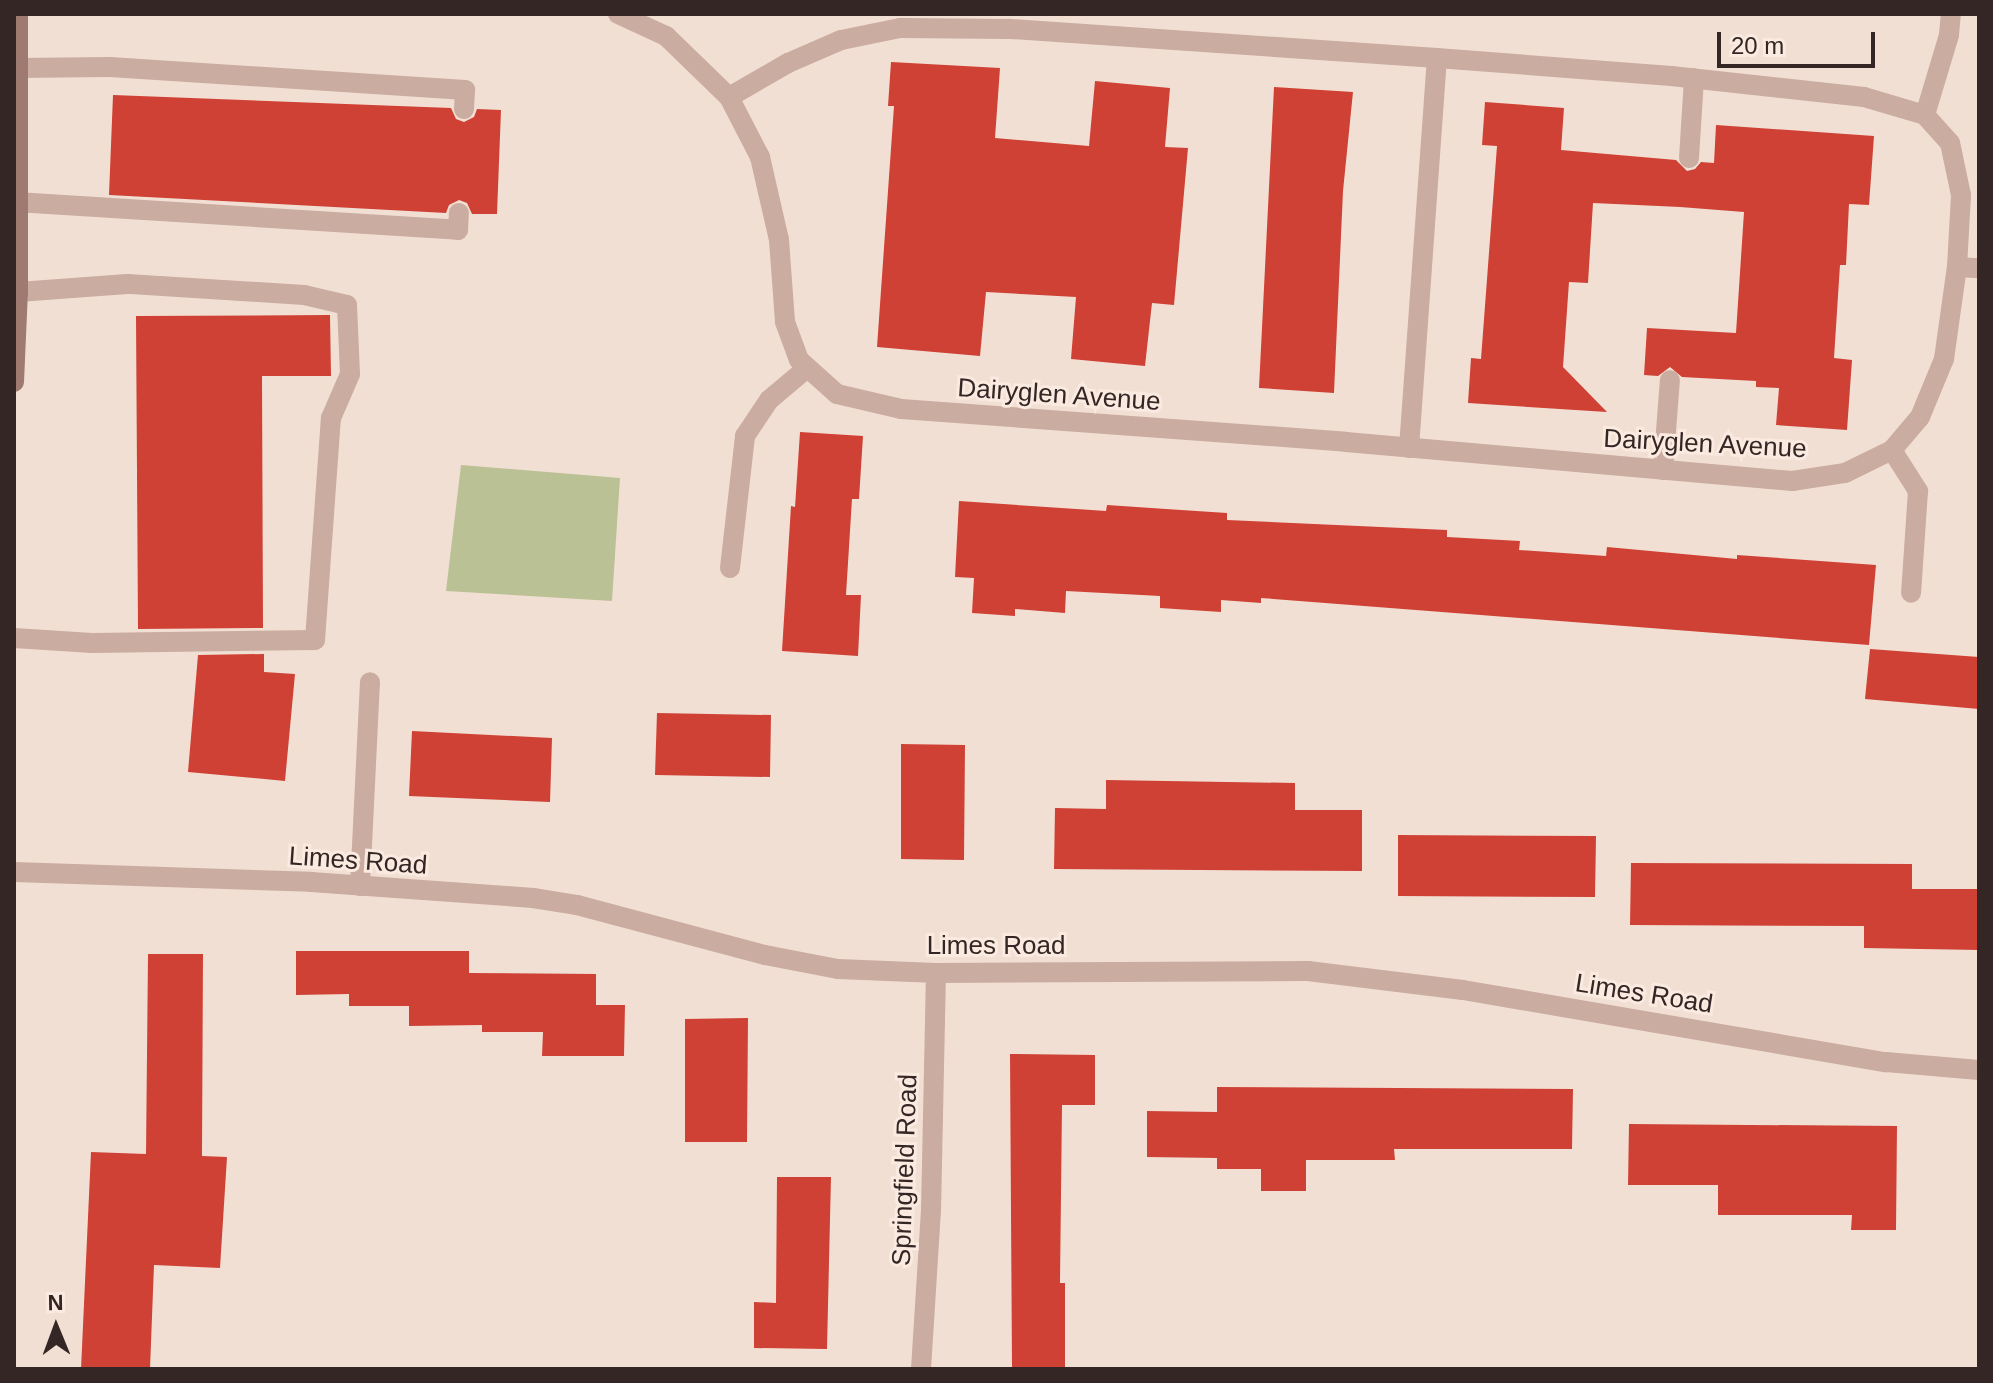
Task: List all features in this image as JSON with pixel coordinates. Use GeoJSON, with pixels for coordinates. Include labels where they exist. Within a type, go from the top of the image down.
{"type":"FeatureCollection","features":[{"type":"Feature","properties":{"kind":"main road"},"geometry":{"type":"LineString","coordinates":[[14,382],[18,292],[18,14]]}},
{"type":"Feature","properties":{"kind":"street","name":"Dairyglen Avenue"},"geometry":{"type":"LineString","coordinates":[[618,14],[666,36],[729,97],[760,157],[779,240],[785,322],[799,360],[837,394],[901,409],[1792,481],[1845,473],[1892,450],[1920,417],[1944,359],[1957,267],[1961,195],[1950,143],[1925,115]]}},
{"type":"Feature","properties":{"kind":"street"},"geometry":{"type":"LineString","coordinates":[[729,97],[788,63],[841,40],[900,28],[1008,29],[1694,78],[1864,97],[1925,115],[1949,35],[1951,14]]}},
{"type":"Feature","properties":{"kind":"street"},"geometry":{"type":"LineString","coordinates":[[1409,448],[1437,58]]}},
{"type":"Feature","properties":{"kind":"street"},"geometry":{"type":"LineString","coordinates":[[17,68],[110,67],[465,90],[464,109]]}},
{"type":"Feature","properties":{"kind":"street"},"geometry":{"type":"LineString","coordinates":[[1689,158],[1694,78]]}},
{"type":"Feature","properties":{"kind":"street"},"geometry":{"type":"LineString","coordinates":[[16,191],[458,230],[459,213]]}},
{"type":"Feature","properties":{"kind":"street"},"geometry":{"type":"LineString","coordinates":[[1957,267],[1979,268]]}},
{"type":"Feature","properties":{"kind":"street"},"geometry":{"type":"LineString","coordinates":[[14,638],[92,643],[315,640],[331,418],[350,374],[347,305],[304,295],[127,284],[18,292]]}},
{"type":"Feature","properties":{"kind":"street"},"geometry":{"type":"LineString","coordinates":[[730,568],[745,436],[769,400],[807,368]]}},
{"type":"Feature","properties":{"kind":"street"},"geometry":{"type":"LineString","coordinates":[[1663,470],[1670,380]]}},
{"type":"Feature","properties":{"kind":"street"},"geometry":{"type":"LineString","coordinates":[[1892,450],[1918,491],[1911,593]]}},
{"type":"Feature","properties":{"kind":"street"},"geometry":{"type":"LineString","coordinates":[[360,886],[370,682]]}},
{"type":"Feature","properties":{"kind":"street","name":"Limes Road"},"geometry":{"type":"LineString","coordinates":[[14,872],[360,886],[563,902],[794,961],[838,969],[936,973],[1308,971],[1463,990],[1886,1062],[1979,1070]]}},
{"type":"Feature","properties":{"kind":"street","name":"Springfield Road"},"geometry":{"type":"LineString","coordinates":[[921,1369],[931,1211],[936,973]]}},
{"type":"Feature","properties":{"kind":"green space"},"geometry":{"type":"Polygon","coordinates":[[[461,465],[620,478],[612,601],[446,591],[461,465]]]}},
{"type":"Feature","properties":{"kind":"building"},"geometry":{"type":"Polygon","coordinates":[[[891,62],[1000,68],[995,138],[1089,146],[1095,81],[1170,88],[1165,147],[1188,148],[1174,305],[1152,303],[1145,366],[1071,359],[1076,297],[986,292],[980,356],[877,347],[894,106],[888,106],[891,62]]]}},
{"type":"Feature","properties":{"kind":"building"},"geometry":{"type":"Polygon","coordinates":[[[1274,87],[1353,92],[1343,191],[1334,393],[1259,388],[1274,87]]]}},
{"type":"Feature","properties":{"kind":"building"},"geometry":{"type":"Polygon","coordinates":[[[113,95],[451,108],[456,119],[464,122],[474,117],[477,109],[501,110],[497,214],[472,214],[467,203],[459,200],[449,205],[446,213],[109,195],[113,95]]]}},
{"type":"Feature","properties":{"kind":"building"},"geometry":{"type":"Polygon","coordinates":[[[1485,102],[1564,108],[1561,150],[1676,160],[1687,171],[1695,169],[1701,162],[1714,163],[1716,125],[1874,136],[1869,205],[1849,204],[1846,265],[1840,265],[1834,358],[1852,360],[1847,430],[1776,425],[1779,388],[1756,387],[1756,381],[1682,377],[1670,367],[1658,376],[1644,375],[1647,328],[1736,333],[1744,212],[1680,207],[1593,203],[1588,283],[1569,282],[1563,367],[1607,412],[1468,403],[1471,358],[1481,359],[1497,146],[1482,145],[1485,102]]]}},
{"type":"Feature","properties":{"kind":"building"},"geometry":{"type":"Polygon","coordinates":[[[330,315],[331,376],[262,376],[263,628],[138,629],[136,316],[330,315]]]}},
{"type":"Feature","properties":{"kind":"building"},"geometry":{"type":"Polygon","coordinates":[[[800,432],[863,436],[859,499],[852,499],[846,595],[861,595],[858,656],[782,651],[791,506],[795,507],[800,432]]]}},
{"type":"Feature","properties":{"kind":"building"},"geometry":{"type":"Polygon","coordinates":[[[959,501],[1106,511],[1107,505],[1227,513],[1227,520],[1447,530],[1447,537],[1520,541],[1519,550],[1606,556],[1607,547],[1737,559],[1737,555],[1876,565],[1869,645],[1261,598],[1261,603],[1221,600],[1221,612],[1160,608],[1160,596],[1066,591],[1065,613],[1015,609],[1015,616],[972,613],[974,578],[955,577],[959,501]]]}},
{"type":"Feature","properties":{"kind":"building"},"geometry":{"type":"Polygon","coordinates":[[[1870,649],[1979,657],[1979,709],[1865,699],[1870,649]]]}},
{"type":"Feature","properties":{"kind":"building"},"geometry":{"type":"Polygon","coordinates":[[[264,654],[264,672],[295,674],[285,781],[188,772],[198,655],[264,654]]]}},
{"type":"Feature","properties":{"kind":"building"},"geometry":{"type":"Polygon","coordinates":[[[657,713],[771,715],[770,777],[655,775],[657,713]]]}},
{"type":"Feature","properties":{"kind":"building"},"geometry":{"type":"Polygon","coordinates":[[[412,731],[552,738],[550,802],[409,796],[412,731]]]}},
{"type":"Feature","properties":{"kind":"building"},"geometry":{"type":"Polygon","coordinates":[[[901,744],[965,745],[964,860],[901,859],[901,744]]]}},
{"type":"Feature","properties":{"kind":"building"},"geometry":{"type":"Polygon","coordinates":[[[1106,780],[1295,783],[1295,810],[1362,810],[1362,871],[1054,869],[1055,808],[1106,809],[1106,780]]]}},
{"type":"Feature","properties":{"kind":"building"},"geometry":{"type":"Polygon","coordinates":[[[1398,835],[1596,836],[1595,897],[1398,896],[1398,835]]]}},
{"type":"Feature","properties":{"kind":"building"},"geometry":{"type":"Polygon","coordinates":[[[1631,863],[1912,864],[1912,889],[1979,889],[1979,950],[1864,948],[1864,926],[1630,925],[1631,863]]]}},
{"type":"Feature","properties":{"kind":"building"},"geometry":{"type":"Polygon","coordinates":[[[296,951],[469,951],[469,973],[596,974],[596,1005],[625,1005],[624,1056],[542,1056],[543,1032],[482,1032],[482,1025],[409,1026],[409,1006],[349,1006],[349,994],[296,995],[296,951]]]}},
{"type":"Feature","properties":{"kind":"building"},"geometry":{"type":"Polygon","coordinates":[[[148,954],[203,954],[202,1156],[227,1157],[220,1268],[154,1265],[150,1369],[81,1369],[91,1152],[146,1154],[148,954]]]}},
{"type":"Feature","properties":{"kind":"building"},"geometry":{"type":"Polygon","coordinates":[[[748,1018],[747,1142],[685,1142],[685,1019],[748,1018]]]}},
{"type":"Feature","properties":{"kind":"building"},"geometry":{"type":"Polygon","coordinates":[[[1010,1054],[1095,1055],[1095,1105],[1062,1105],[1060,1283],[1065,1283],[1065,1369],[1012,1369],[1010,1054]]]}},
{"type":"Feature","properties":{"kind":"building"},"geometry":{"type":"Polygon","coordinates":[[[1217,1087],[1573,1089],[1572,1149],[1394,1149],[1395,1160],[1306,1160],[1306,1191],[1261,1191],[1261,1169],[1217,1169],[1217,1158],[1147,1157],[1147,1111],[1217,1112],[1217,1087]]]}},
{"type":"Feature","properties":{"kind":"building"},"geometry":{"type":"Polygon","coordinates":[[[1629,1124],[1897,1126],[1896,1230],[1851,1230],[1852,1215],[1718,1215],[1718,1185],[1628,1185],[1629,1124]]]}},
{"type":"Feature","properties":{"kind":"building"},"geometry":{"type":"Polygon","coordinates":[[[777,1177],[831,1177],[827,1349],[754,1348],[754,1302],[776,1303],[777,1177]]]}}]}
